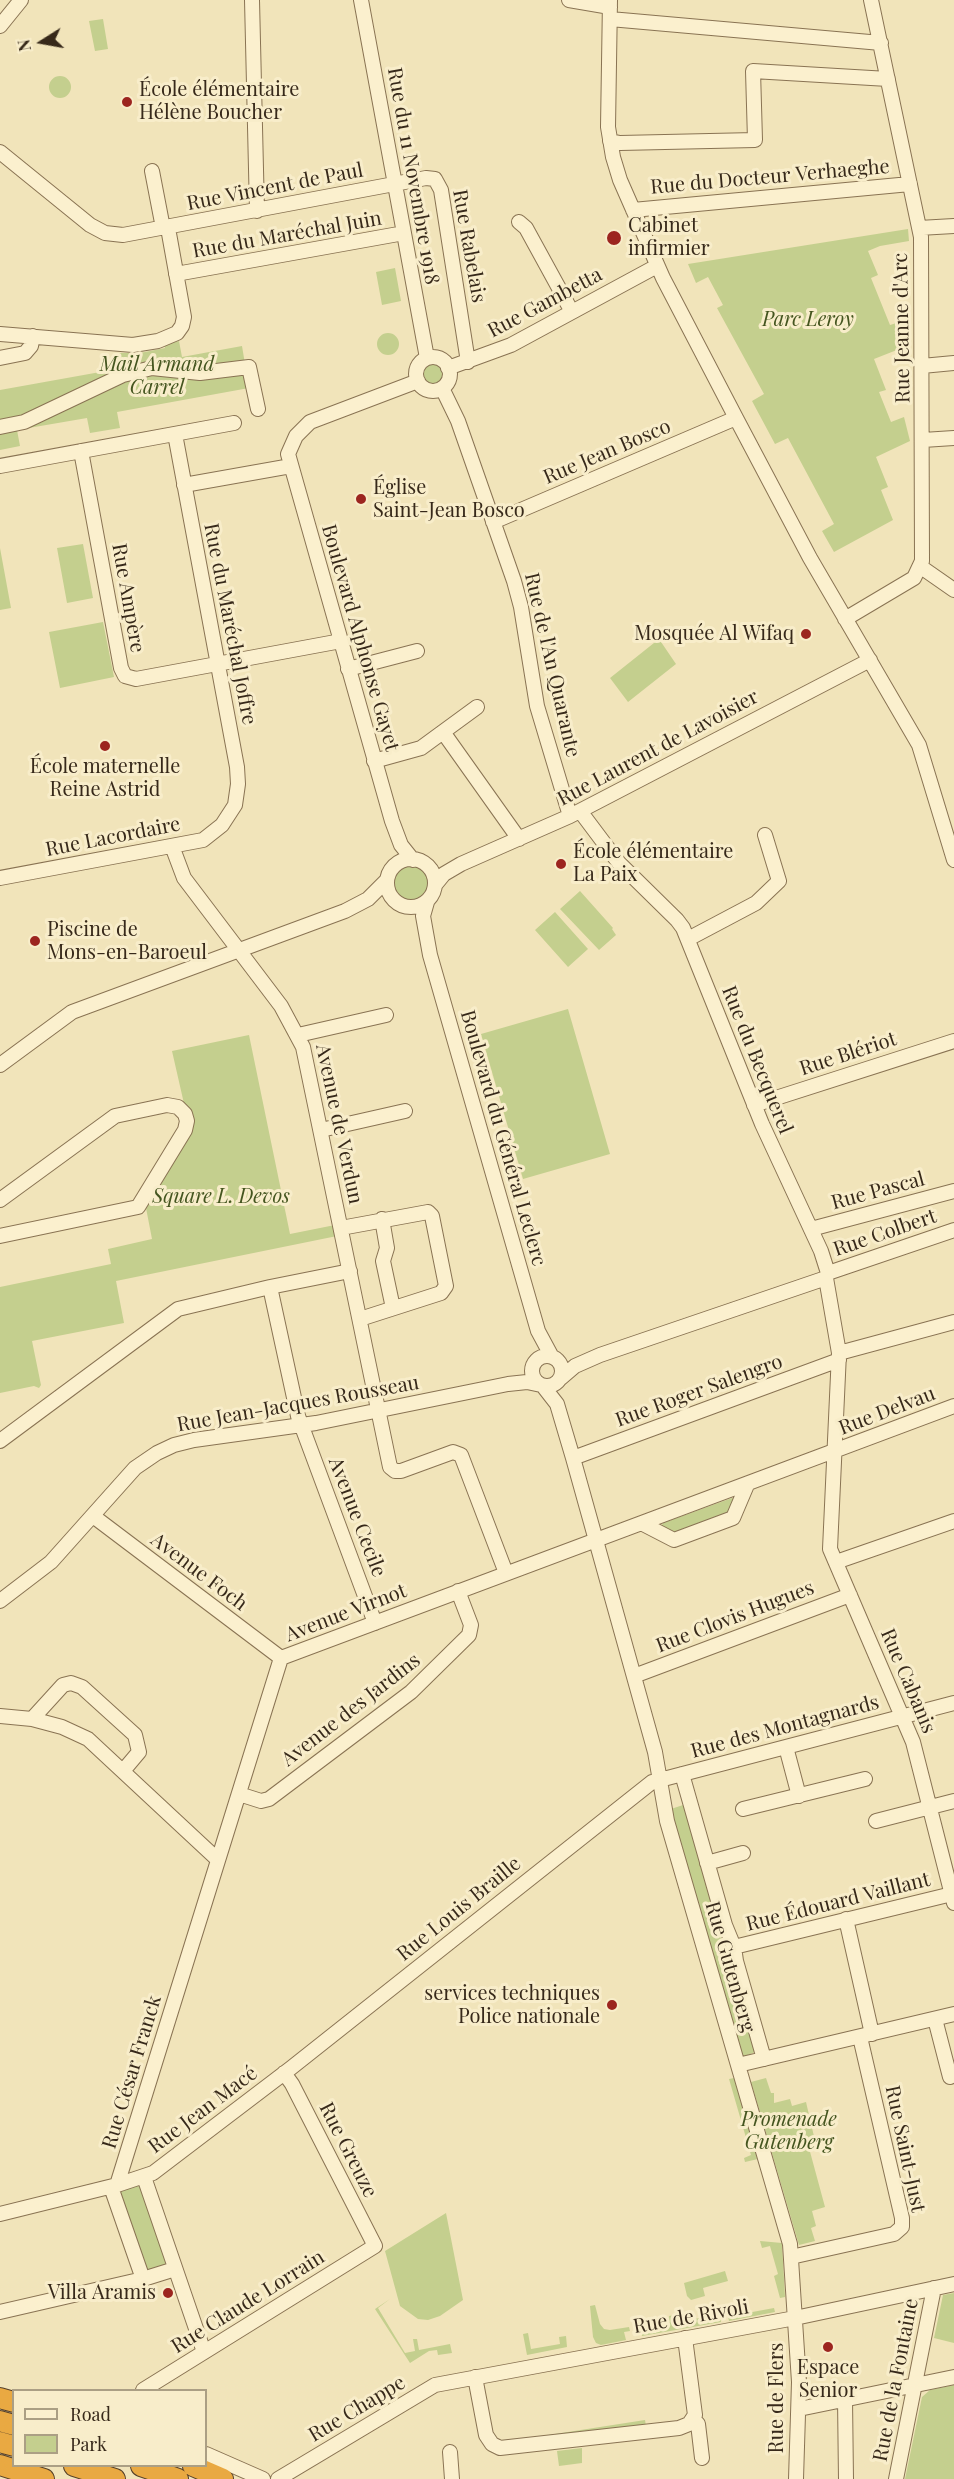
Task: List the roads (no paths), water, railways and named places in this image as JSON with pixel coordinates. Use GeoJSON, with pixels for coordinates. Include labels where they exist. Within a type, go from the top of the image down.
{"type":"FeatureCollection","features":[{"type":"Feature","properties":{"kind":"highway"},"geometry":{"type":"LineString","coordinates":[[0,2465],[44,2479]]}},
{"type":"Feature","properties":{"kind":"highway"},"geometry":{"type":"LineString","coordinates":[[77,2467],[115,2479]]}},
{"type":"Feature","properties":{"kind":"highway"},"geometry":{"type":"LineString","coordinates":[[144,2467],[178,2479]]}},
{"type":"Feature","properties":{"kind":"highway"},"geometry":{"type":"LineString","coordinates":[[195,2467],[223,2479]]}},
{"type":"Feature","properties":{"kind":"street"},"geometry":{"type":"LineString","coordinates":[[0,26],[21,0]]}},
{"type":"Feature","properties":{"kind":"street"},"geometry":{"type":"LineString","coordinates":[[252,0],[257,211]]}},
{"type":"Feature","properties":{"kind":"street","name":"Rue du 11 Novembre 1918"},"geometry":{"type":"LineString","coordinates":[[361,0],[427,358]]}},
{"type":"Feature","properties":{"kind":"street"},"geometry":{"type":"LineString","coordinates":[[569,0],[610,9],[881,43]]}},
{"type":"Feature","properties":{"kind":"street","name":"Rue Jeanne d'Arc"},"geometry":{"type":"LineString","coordinates":[[871,0],[919,228],[923,440],[921,567]]}},
{"type":"Feature","properties":{"kind":"street"},"geometry":{"type":"LineString","coordinates":[[610,9],[607,112],[615,166],[657,266],[736,418],[845,619],[924,755],[954,860]]}},
{"type":"Feature","properties":{"kind":"street"},"geometry":{"type":"LineString","coordinates":[[610,141],[620,143],[755,140],[753,71],[888,79]]}},
{"type":"Feature","properties":{"kind":"street","name":"Rue Vincent de Paul"},"geometry":{"type":"LineString","coordinates":[[3,160],[99,231],[123,235],[395,184]]}},
{"type":"Feature","properties":{"kind":"street","name":"Rue Vincent de Paul"},"geometry":{"type":"LineString","coordinates":[[152,171],[166,228]]}},
{"type":"Feature","properties":{"kind":"street","name":"Rue Rabelais"},"geometry":{"type":"LineString","coordinates":[[395,184],[435,178],[440,184],[468,362]]}},
{"type":"Feature","properties":{"kind":"street","name":"Rue du Docteur Verhaeghe"},"geometry":{"type":"LineString","coordinates":[[633,210],[910,184]]}},
{"type":"Feature","properties":{"kind":"street"},"geometry":{"type":"LineString","coordinates":[[519,222],[526,228],[572,312]]}},
{"type":"Feature","properties":{"kind":"street"},"geometry":{"type":"LineString","coordinates":[[919,228],[954,226]]}},
{"type":"Feature","properties":{"kind":"street"},"geometry":{"type":"LineString","coordinates":[[0,334],[133,345],[177,333],[184,321],[166,228]]}},
{"type":"Feature","properties":{"kind":"street","name":"Rue du Maréchal Juin"},"geometry":{"type":"LineString","coordinates":[[176,274],[404,233]]}},
{"type":"Feature","properties":{"kind":"street","name":"Rue Gambetta"},"geometry":{"type":"LineString","coordinates":[[448,368],[511,345],[657,266]]}},
{"type":"Feature","properties":{"kind":"street"},"geometry":{"type":"LineString","coordinates":[[0,358],[26,353],[31,346],[33,336]]}},
{"type":"Feature","properties":{"kind":"street"},"geometry":{"type":"LineString","coordinates":[[427,358],[440,359],[448,368],[448,380],[442,388],[428,390],[418,381],[417,368],[427,358]]}},
{"type":"Feature","properties":{"kind":"street"},"geometry":{"type":"LineString","coordinates":[[922,366],[954,363]]}},
{"type":"Feature","properties":{"kind":"street"},"geometry":{"type":"LineString","coordinates":[[0,427],[35,418],[133,371],[152,368],[212,372],[249,366],[258,409]]}},
{"type":"Feature","properties":{"kind":"street"},"geometry":{"type":"LineString","coordinates":[[184,486],[291,466],[288,454],[290,446],[300,430],[310,422],[418,381]]}},
{"type":"Feature","properties":{"kind":"street","name":"Rue de l'An Quarante"},"geometry":{"type":"LineString","coordinates":[[442,388],[458,421],[519,599],[537,706],[575,814]]}},
{"type":"Feature","properties":{"kind":"street","name":"Rue Jean Bosco"},"geometry":{"type":"LineString","coordinates":[[493,522],[736,418]]}},
{"type":"Feature","properties":{"kind":"street"},"geometry":{"type":"LineString","coordinates":[[0,466],[234,423]]}},
{"type":"Feature","properties":{"kind":"street","name":"Rue du Maréchal Joffre"},"geometry":{"type":"LineString","coordinates":[[175,434],[238,777],[237,798],[227,819]]}},
{"type":"Feature","properties":{"kind":"street"},"geometry":{"type":"LineString","coordinates":[[923,440],[954,438]]}},
{"type":"Feature","properties":{"kind":"street","name":"Rue Ampère"},"geometry":{"type":"LineString","coordinates":[[81,451],[122,672],[129,678],[136,679],[341,641]]}},
{"type":"Feature","properties":{"kind":"street","name":"Boulevard Alphonse Gayet"},"geometry":{"type":"LineString","coordinates":[[291,466],[392,821],[401,845],[413,860]]}},
{"type":"Feature","properties":{"kind":"street"},"geometry":{"type":"LineString","coordinates":[[845,619],[909,581],[921,567],[954,590]]}},
{"type":"Feature","properties":{"kind":"street"},"geometry":{"type":"LineString","coordinates":[[348,669],[417,651]]}},
{"type":"Feature","properties":{"kind":"street","name":"Rue Laurent de Lavoisier"},"geometry":{"type":"LineString","coordinates":[[435,885],[444,874],[461,864],[575,814],[870,660]]}},
{"type":"Feature","properties":{"kind":"street"},"geometry":{"type":"LineString","coordinates":[[374,762],[421,748],[477,707]]}},
{"type":"Feature","properties":{"kind":"street"},"geometry":{"type":"LineString","coordinates":[[443,732],[519,839]]}},
{"type":"Feature","properties":{"kind":"street","name":"Rue du Becquerel"},"geometry":{"type":"LineString","coordinates":[[575,814],[677,920],[688,939],[754,1106],[811,1229],[827,1275],[839,1356],[833,1556]]}},
{"type":"Feature","properties":{"kind":"street","name":"Rue Lacordaire"},"geometry":{"type":"LineString","coordinates":[[0,878],[203,840],[213,834],[227,819]]}},
{"type":"Feature","properties":{"kind":"street","name":"Boulevard Alphonse Gayet"},"geometry":{"type":"LineString","coordinates":[[390,874],[395,848],[392,821]]}},
{"type":"Feature","properties":{"kind":"street"},"geometry":{"type":"LineString","coordinates":[[688,939],[756,903],[779,881],[765,835]]}},
{"type":"Feature","properties":{"kind":"street","name":"Avenue de Verdun"},"geometry":{"type":"LineString","coordinates":[[172,846],[184,878],[281,1006],[298,1035],[308,1065],[389,1465],[393,1470],[404,1470],[453,1452],[461,1455],[506,1573]]}},
{"type":"Feature","properties":{"kind":"street"},"geometry":{"type":"LineString","coordinates":[[0,1065],[72,1012],[355,906],[368,899],[390,874],[404,860],[413,860],[428,866],[435,885],[431,896],[427,902],[412,907],[398,904],[389,894],[390,874]]}},
{"type":"Feature","properties":{"kind":"street","name":"Rue Laurent de Lavoisier"},"geometry":{"type":"LineString","coordinates":[[428,866],[439,868],[461,864]]}},
{"type":"Feature","properties":{"kind":"street","name":"Boulevard du Général Leclerc"},"geometry":{"type":"LineString","coordinates":[[427,902],[423,916],[430,956],[538,1331],[539,1349],[536,1362]]}},
{"type":"Feature","properties":{"kind":"street","name":"Boulevard du Général Leclerc"},"geometry":{"type":"LineString","coordinates":[[398,904],[414,919],[430,956]]}},
{"type":"Feature","properties":{"kind":"street"},"geometry":{"type":"LineString","coordinates":[[298,1035],[386,1015]]}},
{"type":"Feature","properties":{"kind":"street","name":"Rue Blériot"},"geometry":{"type":"LineString","coordinates":[[754,1106],[954,1041]]}},
{"type":"Feature","properties":{"kind":"street"},"geometry":{"type":"LineString","coordinates":[[0,1200],[115,1116],[167,1105],[178,1107],[186,1117],[185,1130],[138,1207],[4,1235]]}},
{"type":"Feature","properties":{"kind":"street"},"geometry":{"type":"LineString","coordinates":[[321,1130],[405,1111]]}},
{"type":"Feature","properties":{"kind":"street","name":"Rue Pascal"},"geometry":{"type":"LineString","coordinates":[[811,1229],[954,1191]]}},
{"type":"Feature","properties":{"kind":"street"},"geometry":{"type":"LineString","coordinates":[[341,1228],[425,1211],[430,1214],[446,1286],[441,1293],[360,1319]]}},
{"type":"Feature","properties":{"kind":"street"},"geometry":{"type":"LineString","coordinates":[[382,1220],[387,1248],[384,1261],[393,1308]]}},
{"type":"Feature","properties":{"kind":"street","name":"Rue Colbert"},"geometry":{"type":"LineString","coordinates":[[827,1275],[954,1230]]}},
{"type":"Feature","properties":{"kind":"street"},"geometry":{"type":"LineString","coordinates":[[0,1441],[174,1312],[188,1306],[350,1271]]}},
{"type":"Feature","properties":{"kind":"street"},"geometry":{"type":"LineString","coordinates":[[542,1385],[551,1386],[575,1366],[600,1355],[827,1275]]}},
{"type":"Feature","properties":{"kind":"street","name":"Avenue Cecile"},"geometry":{"type":"LineString","coordinates":[[270,1287],[301,1425],[375,1623]]}},
{"type":"Feature","properties":{"kind":"street","name":"Rue Roger Salengro"},"geometry":{"type":"LineString","coordinates":[[573,1458],[839,1356],[954,1322]]}},
{"type":"Feature","properties":{"kind":"street","name":"Boulevard du Général Leclerc"},"geometry":{"type":"LineString","coordinates":[[538,1331],[553,1358]]}},
{"type":"Feature","properties":{"kind":"street"},"geometry":{"type":"LineString","coordinates":[[559,1409],[534,1377],[536,1362],[544,1357],[570,1360],[600,1355]]}},
{"type":"Feature","properties":{"kind":"street"},"geometry":{"type":"LineString","coordinates":[[553,1358],[562,1368],[559,1409],[596,1541]]}},
{"type":"Feature","properties":{"kind":"street","name":"Rue Jean-Jacques Rousseau"},"geometry":{"type":"LineString","coordinates":[[484,1389],[517,1375],[536,1362]]}},
{"type":"Feature","properties":{"kind":"street","name":"Rue Jean-Jacques Rousseau"},"geometry":{"type":"LineString","coordinates":[[0,1601],[45,1568],[135,1468],[174,1445],[194,1440],[301,1425],[523,1382],[542,1385]]}},
{"type":"Feature","properties":{"kind":"street","name":"Rue Delvau"},"geometry":{"type":"LineString","coordinates":[[747,1485],[954,1406]]}},
{"type":"Feature","properties":{"kind":"street"},"geometry":{"type":"LineString","coordinates":[[643,1524],[674,1540],[733,1518],[747,1485]]}},
{"type":"Feature","properties":{"kind":"street","name":"Avenue Virnot"},"geometry":{"type":"LineString","coordinates":[[183,1970],[281,1658],[747,1485]]}},
{"type":"Feature","properties":{"kind":"street","name":"Avenue Foch"},"geometry":{"type":"LineString","coordinates":[[93,1516],[281,1658]]}},
{"type":"Feature","properties":{"kind":"street"},"geometry":{"type":"LineString","coordinates":[[833,1556],[954,1521]]}},
{"type":"Feature","properties":{"kind":"street","name":"Rue Gutenberg"},"geometry":{"type":"LineString","coordinates":[[596,1541],[634,1676],[660,1779],[667,1821],[788,2237],[795,2318]]}},
{"type":"Feature","properties":{"kind":"street","name":"Rue Cabanis"},"geometry":{"type":"LineString","coordinates":[[833,1556],[916,1750],[953,1899]]}},
{"type":"Feature","properties":{"kind":"street","name":"Avenue des Jardins"},"geometry":{"type":"LineString","coordinates":[[239,1794],[261,1801],[269,1799],[411,1692],[470,1635],[471,1625],[458,1591]]}},
{"type":"Feature","properties":{"kind":"street","name":"Rue Clovis Hugues"},"geometry":{"type":"LineString","coordinates":[[634,1676],[850,1595]]}},
{"type":"Feature","properties":{"kind":"street"},"geometry":{"type":"LineString","coordinates":[[32,1719],[63,1685],[71,1683],[82,1686],[135,1735],[139,1752],[123,1772]]}},
{"type":"Feature","properties":{"kind":"street","name":"Rue des Montagnards"},"geometry":{"type":"LineString","coordinates":[[660,1779],[954,1703]]}},
{"type":"Feature","properties":{"kind":"street"},"geometry":{"type":"LineString","coordinates":[[0,1716],[32,1719],[80,1734],[218,1860]]}},
{"type":"Feature","properties":{"kind":"street"},"geometry":{"type":"LineString","coordinates":[[786,1747],[799,1796]]}},
{"type":"Feature","properties":{"kind":"street","name":"Rue Gutenberg"},"geometry":{"type":"LineString","coordinates":[[682,1774],[734,1947],[764,2059]]}},
{"type":"Feature","properties":{"kind":"street","name":"Rue Louis Braille"},"geometry":{"type":"LineString","coordinates":[[284,2073],[637,1792],[660,1779]]}},
{"type":"Feature","properties":{"kind":"street"},"geometry":{"type":"LineString","coordinates":[[743,1809],[865,1779]]}},
{"type":"Feature","properties":{"kind":"street"},"geometry":{"type":"LineString","coordinates":[[876,1821],[954,1802]]}},
{"type":"Feature","properties":{"kind":"street"},"geometry":{"type":"LineString","coordinates":[[707,1863],[743,1853]]}},
{"type":"Feature","properties":{"kind":"street","name":"Rue Édouard Vaillant"},"geometry":{"type":"LineString","coordinates":[[734,1947],[846,1918],[953,1899]]}},
{"type":"Feature","properties":{"kind":"street"},"geometry":{"type":"LineString","coordinates":[[846,1918],[866,2036]]}},
{"type":"Feature","properties":{"kind":"street","name":"Rue César Franck"},"geometry":{"type":"LineString","coordinates":[[114,2186],[183,1970]]}},
{"type":"Feature","properties":{"kind":"street"},"geometry":{"type":"LineString","coordinates":[[738,2065],[954,2014]]}},
{"type":"Feature","properties":{"kind":"street"},"geometry":{"type":"LineString","coordinates":[[935,2019],[950,2077]]}},
{"type":"Feature","properties":{"kind":"street","name":"Rue Saint-Just"},"geometry":{"type":"LineString","coordinates":[[791,2256],[894,2234],[902,2227],[866,2036]]}},
{"type":"Feature","properties":{"kind":"street","name":"Rue Jean Macé"},"geometry":{"type":"LineString","coordinates":[[144,2178],[284,2073]]}},
{"type":"Feature","properties":{"kind":"street","name":"Rue Greuze"},"geometry":{"type":"LineString","coordinates":[[284,2073],[375,2246]]}},
{"type":"Feature","properties":{"kind":"street"},"geometry":{"type":"LineString","coordinates":[[0,2214],[144,2178],[204,2352]]}},
{"type":"Feature","properties":{"kind":"street"},"geometry":{"type":"LineString","coordinates":[[114,2186],[142,2279]]}},
{"type":"Feature","properties":{"kind":"street","name":"Rue Claude Lorrain"},"geometry":{"type":"LineString","coordinates":[[146,2389],[375,2246]]}},
{"type":"Feature","properties":{"kind":"street"},"geometry":{"type":"LineString","coordinates":[[0,2312],[176,2269]]}},
{"type":"Feature","properties":{"kind":"street","name":"Rue de Rivoli"},"geometry":{"type":"LineString","coordinates":[[435,2385],[795,2318],[954,2284]]}},
{"type":"Feature","properties":{"kind":"street","name":"Rue de la Fontaine"},"geometry":{"type":"LineString","coordinates":[[896,2479],[934,2288]]}},
{"type":"Feature","properties":{"kind":"street","name":"Rue de Flers"},"geometry":{"type":"LineString","coordinates":[[795,2318],[799,2409],[796,2479]]}},
{"type":"Feature","properties":{"kind":"street"},"geometry":{"type":"LineString","coordinates":[[475,2377],[486,2435],[492,2444],[500,2448],[679,2428],[693,2419],[695,2409],[685,2338]]}},
{"type":"Feature","properties":{"kind":"street"},"geometry":{"type":"LineString","coordinates":[[799,2409],[954,2377]]}},
{"type":"Feature","properties":{"kind":"street","name":"Rue Chappe"},"geometry":{"type":"LineString","coordinates":[[278,2479],[302,2473],[435,2385]]}},
{"type":"Feature","properties":{"kind":"street"},"geometry":{"type":"LineString","coordinates":[[845,2399],[846,2479]]}},
{"type":"Feature","properties":{"kind":"street"},"geometry":{"type":"LineString","coordinates":[[693,2419],[698,2424],[702,2458]]}},
{"type":"Feature","properties":{"kind":"street"},"geometry":{"type":"LineString","coordinates":[[450,2452],[452,2479]]}},
{"type":"Feature","properties":{"kind":"street"},"geometry":{"type":"LineString","coordinates":[[207,2454],[263,2479]]}},
{"type":"Feature","properties":{"kind":"place","name":"École élémentaire Hélène Boucher"},"geometry":{"type":"Point","coordinates":[127,102]}},
{"type":"Feature","properties":{"kind":"place","name":"Cabinet infirmier"},"geometry":{"type":"Point","coordinates":[614,238]}},
{"type":"Feature","properties":{"kind":"place","name":"Église Saint-Jean Bosco"},"geometry":{"type":"Point","coordinates":[361,499]}},
{"type":"Feature","properties":{"kind":"place","name":"Mosquée Al Wifaq"},"geometry":{"type":"Point","coordinates":[806,634]}},
{"type":"Feature","properties":{"kind":"place","name":"École maternelle Reine Astrid"},"geometry":{"type":"Point","coordinates":[105,746]}},
{"type":"Feature","properties":{"kind":"place","name":"École élémentaire La Paix"},"geometry":{"type":"Point","coordinates":[561,864]}},
{"type":"Feature","properties":{"kind":"place","name":"Piscine de Mons-en-Baroeul"},"geometry":{"type":"Point","coordinates":[35,941]}},
{"type":"Feature","properties":{"kind":"place","name":"services techniques Police nationale"},"geometry":{"type":"Point","coordinates":[612,2005]}},
{"type":"Feature","properties":{"kind":"place","name":"Villa Aramis"},"geometry":{"type":"Point","coordinates":[168,2293]}},
{"type":"Feature","properties":{"kind":"place","name":"Espace Senior"},"geometry":{"type":"Point","coordinates":[828,2347]}},
{"type":"Feature","properties":{"kind":"park label","name":"Parc Leroy"},"geometry":{"type":"Point","coordinates":[808,320]}},
{"type":"Feature","properties":{"kind":"park label","name":"Mail Armand Carrel"},"geometry":{"type":"Point","coordinates":[157,376]}},
{"type":"Feature","properties":{"kind":"park label","name":"Square L. Devos"},"geometry":{"type":"Point","coordinates":[221,1197]}},
{"type":"Feature","properties":{"kind":"park label","name":"Promenade Gutenberg"},"geometry":{"type":"Point","coordinates":[789,2132]}}]}
